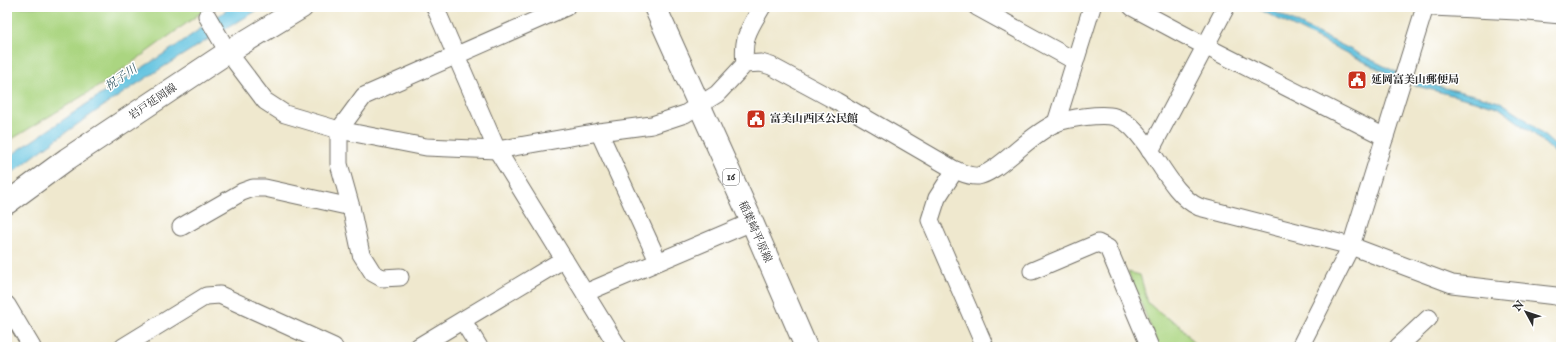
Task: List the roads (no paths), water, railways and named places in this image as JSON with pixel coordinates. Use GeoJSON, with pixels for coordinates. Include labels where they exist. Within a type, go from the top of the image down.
{"type":"FeatureCollection","features":[{"type":"Feature","properties":{"kind":"main road","name":"岩戸延岡線"},"geometry":{"type":"LineString","coordinates":[[7,203],[67,160],[228,52],[302,7]]}},
{"type":"Feature","properties":{"kind":"main road","name":"稲葉崎平原線"},"geometry":{"type":"LineString","coordinates":[[655,7],[752,222],[806,347]]}},
{"type":"Feature","properties":{"kind":"street"},"geometry":{"type":"LineString","coordinates":[[435,7],[497,150],[618,347]]}},
{"type":"Feature","properties":{"kind":"street"},"geometry":{"type":"LineString","coordinates":[[400,277],[382,278],[373,273],[361,254],[351,208],[339,164],[339,130],[364,96],[566,7]]}},
{"type":"Feature","properties":{"kind":"street"},"geometry":{"type":"LineString","coordinates":[[745,64],[743,50],[746,34],[762,7]]}},
{"type":"Feature","properties":{"kind":"street"},"geometry":{"type":"LineString","coordinates":[[977,7],[1075,61]]}},
{"type":"Feature","properties":{"kind":"street"},"geometry":{"type":"LineString","coordinates":[[1056,123],[1092,7]]}},
{"type":"Feature","properties":{"kind":"street"},"geometry":{"type":"LineString","coordinates":[[1132,7],[1205,46],[1386,137]]}},
{"type":"Feature","properties":{"kind":"street"},"geometry":{"type":"LineString","coordinates":[[1150,151],[1226,7]]}},
{"type":"Feature","properties":{"kind":"street"},"geometry":{"type":"LineString","coordinates":[[1300,347],[1351,246],[1425,7]]}},
{"type":"Feature","properties":{"kind":"street"},"geometry":{"type":"LineString","coordinates":[[1432,7],[1518,11],[1561,15]]}},
{"type":"Feature","properties":{"kind":"street"},"geometry":{"type":"LineString","coordinates":[[207,16],[228,52],[265,101],[285,114],[339,130],[426,147],[497,150],[600,132],[652,125],[685,114],[717,94],[745,64],[761,63],[771,66],[836,100],[955,170],[968,175],[980,176],[998,166],[1031,139],[1056,123],[1104,115],[1116,117],[1127,124],[1139,135],[1163,170],[1184,196],[1192,204],[1199,207],[1351,246],[1452,284],[1556,296],[1561,298]]}},
{"type":"Feature","properties":{"kind":"street"},"geometry":{"type":"LineString","coordinates":[[600,132],[658,261]]}},
{"type":"Feature","properties":{"kind":"street"},"geometry":{"type":"LineString","coordinates":[[955,170],[936,198],[930,220],[986,347]]}},
{"type":"Feature","properties":{"kind":"street"},"geometry":{"type":"LineString","coordinates":[[181,227],[242,192],[253,188],[265,188],[351,208]]}},
{"type":"Feature","properties":{"kind":"street"},"geometry":{"type":"LineString","coordinates":[[585,293],[752,222]]}},
{"type":"Feature","properties":{"kind":"street"},"geometry":{"type":"LineString","coordinates":[[1032,271],[1098,243],[1108,248],[1144,345]]}},
{"type":"Feature","properties":{"kind":"street"},"geometry":{"type":"LineString","coordinates":[[418,347],[564,259]]}},
{"type":"Feature","properties":{"kind":"street"},"geometry":{"type":"LineString","coordinates":[[123,347],[206,296],[220,295],[334,347]]}},
{"type":"Feature","properties":{"kind":"street"},"geometry":{"type":"LineString","coordinates":[[7,305],[32,347]]}},
{"type":"Feature","properties":{"kind":"street"},"geometry":{"type":"LineString","coordinates":[[1398,347],[1429,318]]}},
{"type":"Feature","properties":{"kind":"street"},"geometry":{"type":"LineString","coordinates":[[463,321],[479,347]]}},
{"type":"Feature","properties":{"kind":"water"},"geometry":{"type":"Polygon","coordinates":[[[231,7],[263,7],[164,66],[132,87],[37,153],[7,177],[7,158],[176,46],[231,7]]]}},
{"type":"Feature","properties":{"kind":"water"},"geometry":{"type":"Polygon","coordinates":[[[1254,7],[1265,7],[1396,72],[1428,84],[1499,101],[1521,115],[1561,151],[1561,158],[1534,134],[1498,107],[1413,85],[1254,7]]]}},
{"type":"Feature","properties":{"kind":"place","name":"延岡富美山郵便局"},"geometry":{"type":"Point","coordinates":[1357,80]}},
{"type":"Feature","properties":{"kind":"place","name":"富美山西区公民館"},"geometry":{"type":"Point","coordinates":[756,119]}},
{"type":"Feature","properties":{"kind":"water label","name":"祝子川"},"geometry":{"type":"Point","coordinates":[121,78]}}]}
